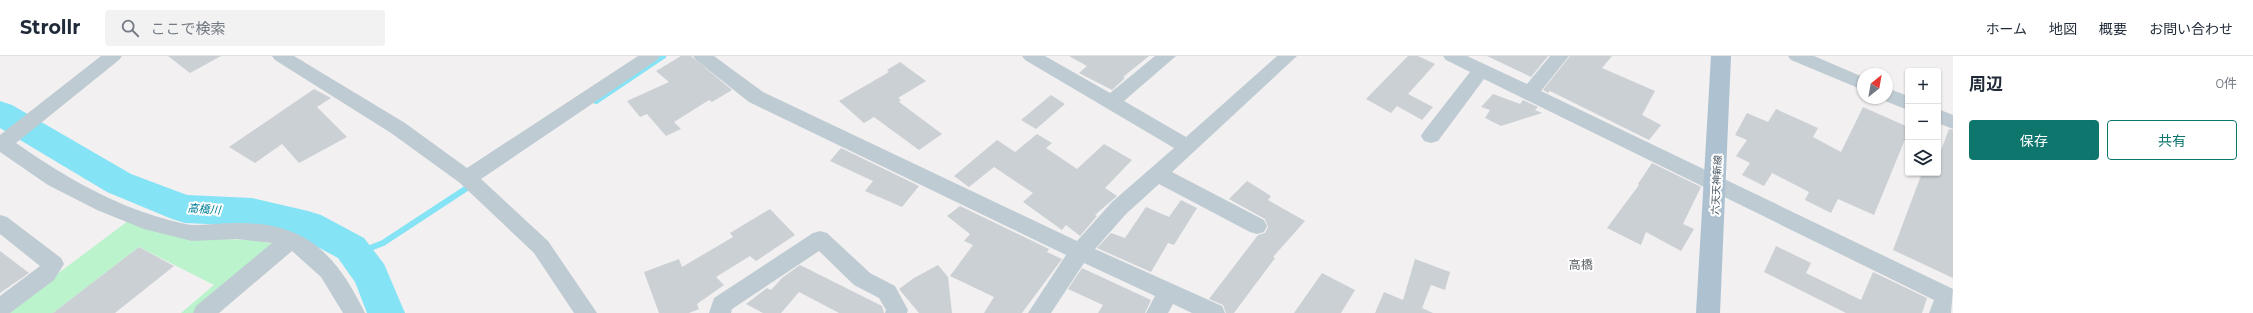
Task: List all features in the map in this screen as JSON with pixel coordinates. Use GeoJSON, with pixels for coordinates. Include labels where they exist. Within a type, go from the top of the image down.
{"type":"FeatureCollection","features":[{"type":"Feature","properties":{"kind":"main road","name":"六天天神新線"},"geometry":{"type":"LineString","coordinates":[[1708,313],[1716,185],[1721,56]]}},
{"type":"Feature","properties":{"kind":"street"},"geometry":{"type":"LineString","coordinates":[[113,56],[1,144],[55,180],[104,204],[151,223],[192,233],[237,231],[271,234],[291,239],[314,255],[336,278],[354,313]]}},
{"type":"Feature","properties":{"kind":"street"},"geometry":{"type":"LineString","coordinates":[[281,56],[398,128],[467,178],[541,247],[586,313]]}},
{"type":"Feature","properties":{"kind":"street"},"geometry":{"type":"LineString","coordinates":[[467,178],[651,56]]}},
{"type":"Feature","properties":{"kind":"street"},"geometry":{"type":"LineString","coordinates":[[702,56],[756,97],[1080,252],[1214,313]]}},
{"type":"Feature","properties":{"kind":"street"},"geometry":{"type":"LineString","coordinates":[[1031,56],[1188,147]]}},
{"type":"Feature","properties":{"kind":"street"},"geometry":{"type":"LineString","coordinates":[[1111,102],[1167,56]]}},
{"type":"Feature","properties":{"kind":"street"},"geometry":{"type":"LineString","coordinates":[[1039,313],[1080,252],[1119,208],[1288,56]]}},
{"type":"Feature","properties":{"kind":"street"},"geometry":{"type":"LineString","coordinates":[[1452,56],[1716,185],[1946,303]]}},
{"type":"Feature","properties":{"kind":"street"},"geometry":{"type":"LineString","coordinates":[[1530,94],[1560,56]]}},
{"type":"Feature","properties":{"kind":"street"},"geometry":{"type":"LineString","coordinates":[[1798,56],[1857,81]]}},
{"type":"Feature","properties":{"kind":"street"},"geometry":{"type":"LineString","coordinates":[[1431,136],[1481,70]]}},
{"type":"Feature","properties":{"kind":"street"},"geometry":{"type":"LineString","coordinates":[[1893,97],[1905,102]]}},
{"type":"Feature","properties":{"kind":"street"},"geometry":{"type":"LineString","coordinates":[[1941,117],[1953,122]]}},
{"type":"Feature","properties":{"kind":"street"},"geometry":{"type":"LineString","coordinates":[[1158,174],[1257,226]]}},
{"type":"Feature","properties":{"kind":"street"},"geometry":{"type":"LineString","coordinates":[[0,223],[53,264],[46,274],[0,308]]}},
{"type":"Feature","properties":{"kind":"street"},"geometry":{"type":"LineString","coordinates":[[204,313],[291,239]]}},
{"type":"Feature","properties":{"kind":"street"},"geometry":{"type":"LineString","coordinates":[[720,313],[722,304],[820,239],[862,279],[887,292],[897,310],[896,313]]}},
{"type":"Feature","properties":{"kind":"street"},"geometry":{"type":"LineString","coordinates":[[1157,313],[1168,292]]}},
{"type":"Feature","properties":{"kind":"green space"},"geometry":{"type":"Polygon","coordinates":[[[128,221],[227,239],[251,240],[275,244],[193,313],[181,313],[214,285],[139,247],[53,313],[5,313],[128,221]]]}},
{"type":"Feature","properties":{"kind":"building"},"geometry":{"type":"Polygon","coordinates":[[[168,56],[221,56],[190,73],[168,56]]]}},
{"type":"Feature","properties":{"kind":"building"},"geometry":{"type":"Polygon","coordinates":[[[681,56],[691,56],[732,90],[712,102],[709,100],[674,122],[681,129],[666,136],[647,114],[640,117],[627,101],[669,82],[656,71],[681,56]]]}},
{"type":"Feature","properties":{"kind":"building"},"geometry":{"type":"Polygon","coordinates":[[[1069,56],[1149,56],[1123,77],[1125,78],[1112,90],[1079,73],[1087,66],[1069,56]]]}},
{"type":"Feature","properties":{"kind":"building"},"geometry":{"type":"Polygon","coordinates":[[[1408,56],[1418,56],[1435,64],[1408,94],[1433,107],[1422,120],[1397,106],[1391,113],[1366,99],[1408,56]]]}},
{"type":"Feature","properties":{"kind":"building"},"geometry":{"type":"Polygon","coordinates":[[[1487,56],[1548,56],[1531,77],[1487,56]]]}},
{"type":"Feature","properties":{"kind":"building"},"geometry":{"type":"Polygon","coordinates":[[[1570,56],[1612,56],[1602,68],[1655,91],[1642,115],[1661,125],[1649,140],[1550,91],[1548,93],[1543,90],[1570,56]]]}},
{"type":"Feature","properties":{"kind":"building"},"geometry":{"type":"Polygon","coordinates":[[[900,62],[926,81],[898,98],[901,100],[899,102],[942,134],[919,150],[874,117],[864,123],[839,101],[889,72],[887,70],[900,62]]]}},
{"type":"Feature","properties":{"kind":"building"},"geometry":{"type":"Polygon","coordinates":[[[314,89],[331,98],[317,107],[347,137],[299,163],[282,144],[255,163],[229,147],[314,89]]]}},
{"type":"Feature","properties":{"kind":"building"},"geometry":{"type":"Polygon","coordinates":[[[1493,94],[1520,104],[1523,100],[1538,107],[1535,110],[1542,113],[1501,126],[1485,118],[1490,110],[1481,107],[1493,94]]]}},
{"type":"Feature","properties":{"kind":"building"},"geometry":{"type":"Polygon","coordinates":[[[1051,95],[1065,104],[1036,129],[1021,120],[1051,95]]]}},
{"type":"Feature","properties":{"kind":"building"},"geometry":{"type":"Polygon","coordinates":[[[1863,107],[1905,126],[1905,139],[1874,215],[1838,199],[1831,213],[1805,200],[1809,192],[1772,173],[1764,186],[1742,175],[1750,163],[1736,156],[1747,140],[1735,135],[1747,113],[1768,122],[1776,109],[1818,128],[1813,137],[1841,152],[1863,107]]]}},
{"type":"Feature","properties":{"kind":"building"},"geometry":{"type":"Polygon","coordinates":[[[1949,129],[1953,130],[1953,278],[1893,250],[1921,176],[1941,176],[1941,150],[1949,129]]]}},
{"type":"Feature","properties":{"kind":"building"},"geometry":{"type":"Polygon","coordinates":[[[1037,134],[1052,143],[1046,148],[1077,169],[1104,144],[1132,160],[1105,188],[1117,196],[1095,215],[1097,216],[1080,236],[1066,225],[1062,230],[1023,202],[1033,193],[994,167],[969,187],[954,176],[997,140],[1015,152],[1037,134]]]}},
{"type":"Feature","properties":{"kind":"building"},"geometry":{"type":"Polygon","coordinates":[[[841,148],[919,186],[902,207],[865,191],[873,181],[830,161],[841,148]]]}},
{"type":"Feature","properties":{"kind":"building"},"geometry":{"type":"Polygon","coordinates":[[[1652,163],[1701,187],[1683,224],[1694,229],[1681,251],[1646,232],[1641,245],[1607,228],[1639,185],[1638,184],[1652,163]]]}},
{"type":"Feature","properties":{"kind":"building"},"geometry":{"type":"Polygon","coordinates":[[[1247,181],[1271,196],[1268,200],[1305,221],[1273,257],[1275,258],[1234,313],[1226,313],[1223,305],[1209,299],[1258,235],[1265,233],[1268,227],[1265,219],[1229,199],[1247,181]]]}},
{"type":"Feature","properties":{"kind":"building"},"geometry":{"type":"Polygon","coordinates":[[[1181,200],[1197,208],[1174,245],[1168,243],[1151,272],[1097,248],[1111,233],[1125,238],[1146,207],[1169,217],[1181,200]]]}},
{"type":"Feature","properties":{"kind":"building"},"geometry":{"type":"Polygon","coordinates":[[[960,206],[1049,249],[1047,252],[1062,259],[1022,313],[984,313],[994,297],[950,276],[973,245],[964,241],[970,234],[947,216],[960,206]]]}},
{"type":"Feature","properties":{"kind":"building"},"geometry":{"type":"Polygon","coordinates":[[[770,209],[795,235],[756,261],[750,256],[716,277],[724,285],[697,304],[699,309],[689,313],[659,313],[644,272],[679,259],[682,267],[733,237],[730,233],[770,209]]]}},
{"type":"Feature","properties":{"kind":"building"},"geometry":{"type":"Polygon","coordinates":[[[1776,246],[1811,263],[1806,273],[1861,300],[1873,272],[1927,298],[1922,313],[1846,313],[1764,272],[1776,246]]]}},
{"type":"Feature","properties":{"kind":"building"},"geometry":{"type":"Polygon","coordinates":[[[139,247],[174,266],[115,313],[53,313],[139,247]]]}},
{"type":"Feature","properties":{"kind":"building"},"geometry":{"type":"Polygon","coordinates":[[[0,251],[29,273],[0,293],[0,251]]]}},
{"type":"Feature","properties":{"kind":"building"},"geometry":{"type":"Polygon","coordinates":[[[1415,259],[1450,272],[1445,290],[1431,285],[1422,308],[1433,313],[1375,313],[1384,292],[1403,300],[1415,259]]]}},
{"type":"Feature","properties":{"kind":"building"},"geometry":{"type":"Polygon","coordinates":[[[800,265],[882,306],[884,313],[839,313],[799,292],[781,313],[763,313],[746,304],[767,288],[771,290],[782,278],[800,265]]]}},
{"type":"Feature","properties":{"kind":"building"},"geometry":{"type":"Polygon","coordinates":[[[938,265],[948,277],[952,313],[919,313],[899,289],[914,278],[938,265]]]}},
{"type":"Feature","properties":{"kind":"building"},"geometry":{"type":"Polygon","coordinates":[[[1082,268],[1151,300],[1145,313],[1098,313],[1103,305],[1068,289],[1082,268]]]}},
{"type":"Feature","properties":{"kind":"building"},"geometry":{"type":"Polygon","coordinates":[[[1322,273],[1355,290],[1341,313],[1294,313],[1322,273]]]}},
{"type":"Feature","properties":{"kind":"waterway"},"geometry":{"type":"LineString","coordinates":[[596,101],[663,56]]}},
{"type":"Feature","properties":{"kind":"waterway","name":"高橋川"},"geometry":{"type":"LineString","coordinates":[[0,113],[119,183],[185,209],[252,212],[308,225],[351,248],[371,275],[386,313]]}},
{"type":"Feature","properties":{"kind":"waterway"},"geometry":{"type":"LineString","coordinates":[[355,254],[383,243],[473,184]]}},
{"type":"Feature","properties":{"kind":"district","name":"高橋"},"geometry":{"type":"Point","coordinates":[1581,265]}}]}
